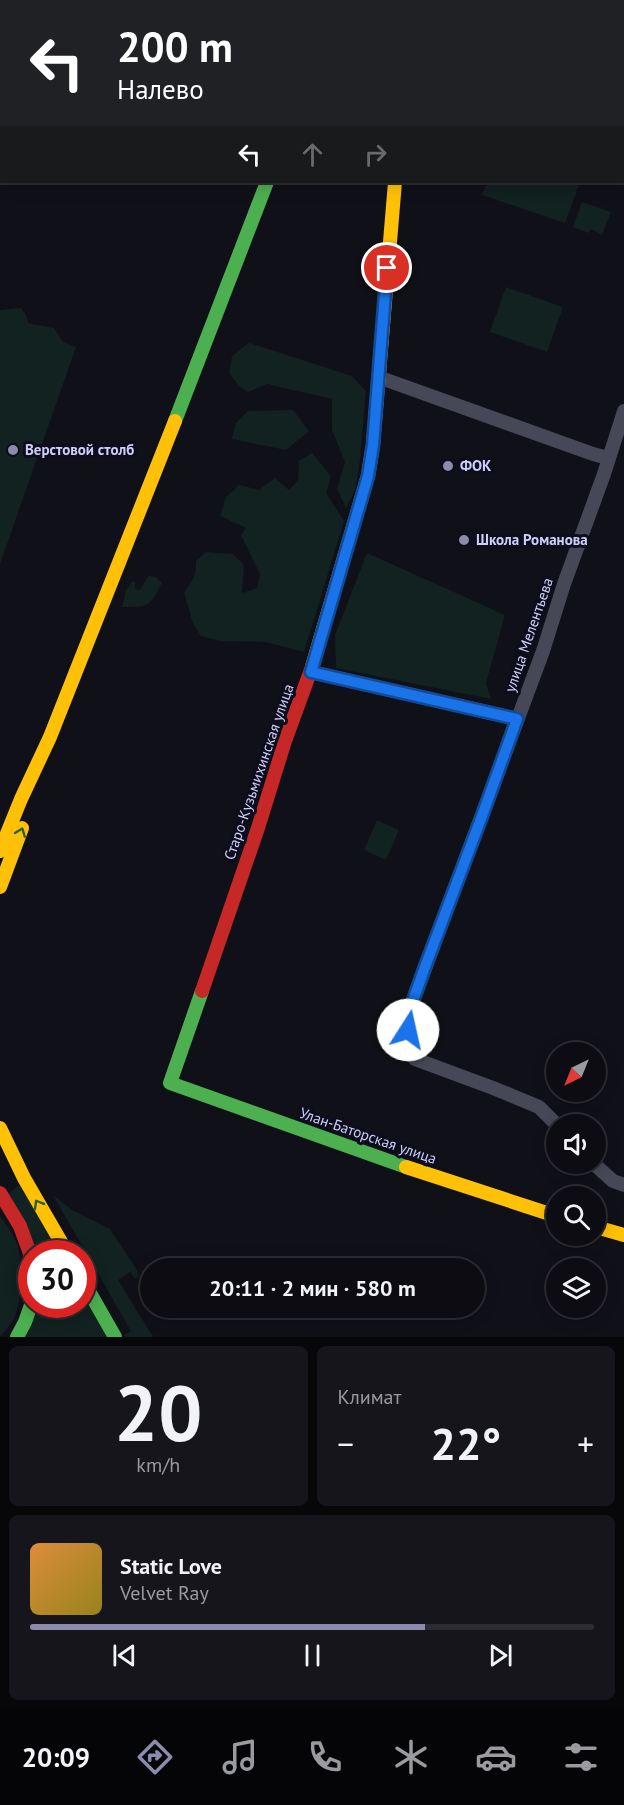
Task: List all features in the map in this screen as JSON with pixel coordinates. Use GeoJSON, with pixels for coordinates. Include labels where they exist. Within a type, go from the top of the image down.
{"type":"FeatureCollection","features":[{"type":"Feature","properties":{"kind":"street"},"geometry":{"type":"LineString","coordinates":[[0,851],[50,737],[267,183]]}},
{"type":"Feature","properties":{"kind":"street","name":"Старо-Кузьмихинская улица"},"geometry":{"type":"LineString","coordinates":[[170,1083],[258,828],[285,741],[311,672],[368,476],[373,445],[395,183]]}},
{"type":"Feature","properties":{"kind":"street"},"geometry":{"type":"LineString","coordinates":[[378,377],[608,458]]}},
{"type":"Feature","properties":{"kind":"street","name":"улица Мелентьева"},"geometry":{"type":"LineString","coordinates":[[546,1114],[539,1107],[415,1059],[408,1030],[410,1009],[543,651],[624,411]]}},
{"type":"Feature","properties":{"kind":"street"},"geometry":{"type":"LineString","coordinates":[[311,672],[517,719]]}},
{"type":"Feature","properties":{"kind":"street"},"geometry":{"type":"LineString","coordinates":[[0,887],[32,803],[50,737]]}},
{"type":"Feature","properties":{"kind":"street","name":"Улан-Баторская улица"},"geometry":{"type":"LineString","coordinates":[[170,1083],[376,1157],[546,1213]]}},
{"type":"Feature","properties":{"kind":"street"},"geometry":{"type":"LineString","coordinates":[[0,1128],[24,1178],[60,1240]]}},
{"type":"Feature","properties":{"kind":"street"},"geometry":{"type":"LineString","coordinates":[[605,1174],[613,1181],[624,1185]]}},
{"type":"Feature","properties":{"kind":"street"},"geometry":{"type":"LineString","coordinates":[[0,1193],[20,1226],[25,1240]]}},
{"type":"Feature","properties":{"kind":"street"},"geometry":{"type":"LineString","coordinates":[[606,1230],[624,1236]]}},
{"type":"Feature","properties":{"kind":"street"},"geometry":{"type":"LineString","coordinates":[[96,1304],[115,1337]]}},
{"type":"Feature","properties":{"kind":"street"},"geometry":{"type":"LineString","coordinates":[[17,1337],[26,1318]]}},
{"type":"Feature","properties":{"kind":"shaded area"},"geometry":{"type":"Polygon","coordinates":[[[487,183],[580,183],[565,223],[482,195],[487,183]]]}},
{"type":"Feature","properties":{"kind":"shaded area"},"geometry":{"type":"Polygon","coordinates":[[[582,202],[611,212],[602,235],[591,229],[589,233],[573,227],[582,202]]]}},
{"type":"Feature","properties":{"kind":"shaded area"},"geometry":{"type":"Polygon","coordinates":[[[506,287],[563,307],[547,352],[490,332],[506,287]]]}},
{"type":"Feature","properties":{"kind":"shaded area"},"geometry":{"type":"Polygon","coordinates":[[[21,308],[28,323],[54,328],[63,342],[76,347],[0,564],[0,310],[21,308]]]}},
{"type":"Feature","properties":{"kind":"shaded area"},"geometry":{"type":"Polygon","coordinates":[[[249,343],[352,376],[366,391],[355,491],[346,508],[337,489],[345,462],[332,430],[332,399],[267,384],[248,392],[239,386],[229,373],[232,356],[249,343]]]}},
{"type":"Feature","properties":{"kind":"shaded area"},"geometry":{"type":"Polygon","coordinates":[[[293,410],[309,431],[286,450],[232,439],[236,423],[248,411],[293,410]]]}},
{"type":"Feature","properties":{"kind":"shaded area"},"geometry":{"type":"Polygon","coordinates":[[[312,453],[331,476],[326,493],[344,521],[304,652],[266,642],[220,641],[201,636],[193,624],[184,592],[193,578],[196,561],[206,552],[233,554],[244,565],[242,593],[257,588],[260,574],[241,535],[246,528],[220,516],[226,497],[239,485],[259,490],[275,478],[289,490],[298,480],[299,461],[312,453]]]}},
{"type":"Feature","properties":{"kind":"shaded area"},"geometry":{"type":"Polygon","coordinates":[[[367,553],[505,615],[486,683],[491,699],[336,668],[335,635],[367,553]]]}},
{"type":"Feature","properties":{"kind":"shaded area"},"geometry":{"type":"Polygon","coordinates":[[[148,576],[156,577],[162,583],[151,601],[144,606],[122,607],[126,590],[133,581],[135,589],[140,590],[148,576]]]}},
{"type":"Feature","properties":{"kind":"shaded area"},"geometry":{"type":"Polygon","coordinates":[[[377,820],[399,830],[386,860],[364,850],[377,820]]]}},
{"type":"Feature","properties":{"kind":"shaded area"},"geometry":{"type":"Polygon","coordinates":[[[21,1184],[53,1240],[30,1240],[9,1193],[21,1184]]]}},
{"type":"Feature","properties":{"kind":"shaded area"},"geometry":{"type":"Polygon","coordinates":[[[53,1195],[72,1210],[110,1229],[137,1270],[138,1276],[135,1279],[130,1272],[118,1280],[153,1337],[126,1337],[124,1335],[131,1331],[96,1270],[96,1240],[79,1240],[53,1195]]]}},
{"type":"Feature","properties":{"kind":"shaded area"},"geometry":{"type":"Polygon","coordinates":[[[0,1216],[18,1248],[18,1305],[11,1323],[0,1337],[0,1216]]]}},
{"type":"Feature","properties":{"kind":"shaded area"},"geometry":{"type":"Polygon","coordinates":[[[96,1313],[110,1337],[22,1337],[30,1318],[96,1318],[96,1313]]]}},
{"type":"Feature","properties":{"kind":"traffic: fast"},"geometry":{"type":"LineString","coordinates":[[175,421],[267,183]]}},
{"type":"Feature","properties":{"kind":"traffic: fast"},"geometry":{"type":"LineString","coordinates":[[202,991],[170,1083],[406,1167]]}},
{"type":"Feature","properties":{"kind":"traffic: fast"},"geometry":{"type":"LineString","coordinates":[[96,1304],[115,1337]]}},
{"type":"Feature","properties":{"kind":"traffic: fast"},"geometry":{"type":"LineString","coordinates":[[17,1337],[26,1318]]}},
{"type":"Feature","properties":{"kind":"traffic: slow"},"geometry":{"type":"LineString","coordinates":[[312,667],[368,476],[373,445],[395,183]]}},
{"type":"Feature","properties":{"kind":"traffic: slow"},"geometry":{"type":"LineString","coordinates":[[0,851],[50,737],[175,421]]}},
{"type":"Feature","properties":{"kind":"traffic: slow"},"geometry":{"type":"LineString","coordinates":[[0,887],[22,828]]}},
{"type":"Feature","properties":{"kind":"traffic: slow"},"geometry":{"type":"LineString","coordinates":[[0,1128],[24,1178],[60,1240]]}},
{"type":"Feature","properties":{"kind":"traffic: slow"},"geometry":{"type":"LineString","coordinates":[[406,1167],[546,1213]]}},
{"type":"Feature","properties":{"kind":"traffic: slow"},"geometry":{"type":"LineString","coordinates":[[606,1230],[624,1235]]}},
{"type":"Feature","properties":{"kind":"traffic: jam"},"geometry":{"type":"LineString","coordinates":[[202,991],[312,667]]}},
{"type":"Feature","properties":{"kind":"traffic: jam"},"geometry":{"type":"LineString","coordinates":[[0,1193],[20,1226],[25,1240]]}},
{"type":"Feature","properties":{"kind":"place","name":"Верстовой столб"},"geometry":{"type":"Point","coordinates":[13,450]}},
{"type":"Feature","properties":{"kind":"place","name":"ФОК"},"geometry":{"type":"Point","coordinates":[448,466]}},
{"type":"Feature","properties":{"kind":"place","name":"Школа Романова"},"geometry":{"type":"Point","coordinates":[464,540]}},
{"type":"Feature","properties":{"kind":"route"},"geometry":{"type":"LineString","coordinates":[[387,268],[373,445],[368,476],[311,672],[517,719],[410,1009],[408,1030]]}}]}
